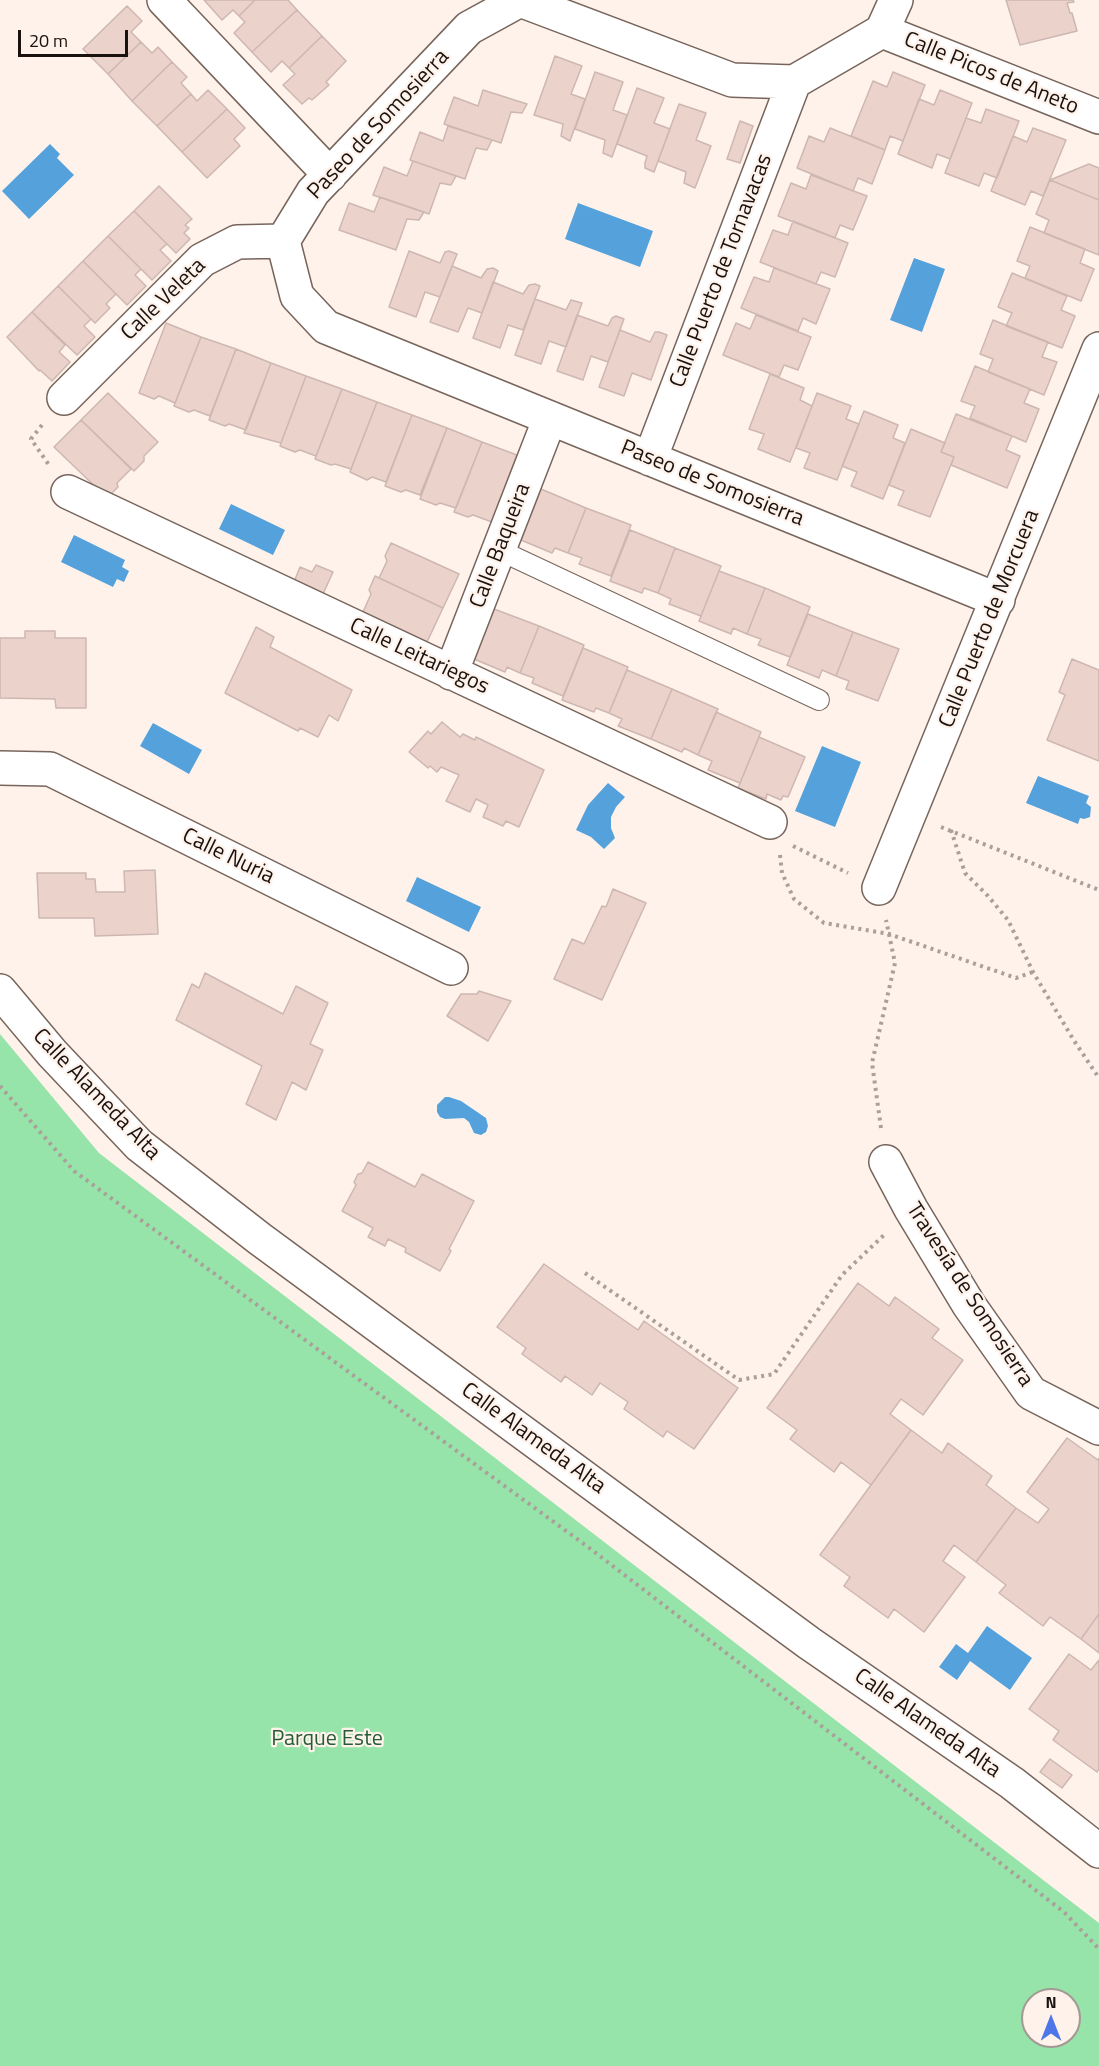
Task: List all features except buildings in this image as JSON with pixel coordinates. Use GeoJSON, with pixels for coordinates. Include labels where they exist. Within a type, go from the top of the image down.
{"type":"FeatureCollection","features":[{"type":"Feature","properties":{"kind":"street"},"geometry":{"type":"LineString","coordinates":[[164,0],[330,175]]}},
{"type":"Feature","properties":{"kind":"street","name":"Paseo de Somosierra"},"geometry":{"type":"LineString","coordinates":[[794,82],[732,80],[520,0],[469,28],[313,192],[284,241],[297,296],[326,327],[998,600]]}},
{"type":"Feature","properties":{"kind":"street"},"geometry":{"type":"LineString","coordinates":[[794,82],[882,31],[896,0]]}},
{"type":"Feature","properties":{"kind":"street","name":"Calle Picos de Aneto"},"geometry":{"type":"LineString","coordinates":[[882,31],[1099,117]]}},
{"type":"Feature","properties":{"kind":"street","name":"Calle Puerto de Tornavacas"},"geometry":{"type":"LineString","coordinates":[[650,459],[794,82]]}},
{"type":"Feature","properties":{"kind":"street","name":"Calle Veleta"},"geometry":{"type":"LineString","coordinates":[[64,398],[202,260],[237,242],[284,241]]}},
{"type":"Feature","properties":{"kind":"street","name":"Calle Puerto de Morcuera"},"geometry":{"type":"LineString","coordinates":[[879,888],[1099,349]]}},
{"type":"Feature","properties":{"kind":"street","name":"Calle Baqueira"},"geometry":{"type":"LineString","coordinates":[[451,673],[550,418]]}},
{"type":"Feature","properties":{"kind":"street","name":"Calle Leitariegos"},"geometry":{"type":"LineString","coordinates":[[68,492],[451,673],[775,836]]}},
{"type":"Feature","properties":{"kind":"street","name":"Calle Nuria"},"geometry":{"type":"LineString","coordinates":[[0,768],[50,769],[451,968]]}},
{"type":"Feature","properties":{"kind":"street","name":"Calle Alameda Alta"},"geometry":{"type":"LineString","coordinates":[[0,991],[52,1053],[148,1152],[260,1239],[800,1636],[1012,1783],[1099,1851]]}},
{"type":"Feature","properties":{"kind":"street","name":"Travesía de Somosierra"},"geometry":{"type":"LineString","coordinates":[[886,1162],[911,1209],[969,1305],[1031,1393],[1099,1428]]}},
{"type":"Feature","properties":{"kind":"lane"},"geometry":{"type":"LineString","coordinates":[[499,550],[819,700]]}},
{"type":"Feature","properties":{"kind":"path"},"geometry":{"type":"LineString","coordinates":[[910,814],[1099,890]]}},
{"type":"Feature","properties":{"kind":"path"},"geometry":{"type":"LineString","coordinates":[[951,830],[965,873],[1008,920],[1033,972],[1099,1078]]}},
{"type":"Feature","properties":{"kind":"path"},"geometry":{"type":"LineString","coordinates":[[775,836],[782,873],[794,899],[824,923],[889,934],[1016,978],[1033,972]]}},
{"type":"Feature","properties":{"kind":"path"},"geometry":{"type":"LineString","coordinates":[[804,851],[842,870]]}},
{"type":"Feature","properties":{"kind":"path"},"geometry":{"type":"LineString","coordinates":[[879,888],[895,963],[872,1063],[886,1162]]}},
{"type":"Feature","properties":{"kind":"path"},"geometry":{"type":"LineString","coordinates":[[0,1086],[74,1171],[588,1547],[1064,1912],[1099,1949]]}},
{"type":"Feature","properties":{"kind":"path"},"geometry":{"type":"LineString","coordinates":[[585,1273],[739,1380],[774,1374],[842,1275],[911,1209]]}},
{"type":"Feature","properties":{"kind":"green space","name":"Parque Este"},"geometry":{"type":"Polygon","coordinates":[[[0,1034],[99,1153],[1099,1923],[1099,2066],[0,2066],[0,1034]]]}},
{"type":"Feature","properties":{"kind":"water"},"geometry":{"type":"Polygon","coordinates":[[[50,144],[60,154],[57,158],[74,175],[29,219],[2,191],[50,144]]]}},
{"type":"Feature","properties":{"kind":"water"},"geometry":{"type":"Polygon","coordinates":[[[578,203],[653,231],[640,267],[565,239],[578,203]]]}},
{"type":"Feature","properties":{"kind":"water"},"geometry":{"type":"Polygon","coordinates":[[[914,258],[945,269],[922,332],[890,320],[914,258]]]}},
{"type":"Feature","properties":{"kind":"water"},"geometry":{"type":"Polygon","coordinates":[[[231,504],[285,530],[273,555],[219,529],[231,504]]]}},
{"type":"Feature","properties":{"kind":"water"},"geometry":{"type":"Polygon","coordinates":[[[74,535],[125,560],[122,567],[129,571],[124,582],[117,579],[113,587],[61,562],[74,535]]]}},
{"type":"Feature","properties":{"kind":"water"},"geometry":{"type":"Polygon","coordinates":[[[153,723],[202,750],[189,774],[140,746],[153,723]]]}},
{"type":"Feature","properties":{"kind":"water"},"geometry":{"type":"Polygon","coordinates":[[[822,746],[861,762],[835,827],[795,811],[822,746]]]}},
{"type":"Feature","properties":{"kind":"water"},"geometry":{"type":"Polygon","coordinates":[[[1038,776],[1089,796],[1086,803],[1091,807],[1090,817],[1080,818],[1078,824],[1026,803],[1038,776]]]}},
{"type":"Feature","properties":{"kind":"water"},"geometry":{"type":"Polygon","coordinates":[[[608,783],[625,797],[611,817],[611,828],[615,838],[604,849],[591,837],[576,830],[588,805],[608,783]]]}},
{"type":"Feature","properties":{"kind":"water"},"geometry":{"type":"Polygon","coordinates":[[[417,877],[481,907],[469,932],[406,901],[417,877]]]}},
{"type":"Feature","properties":{"kind":"water"},"geometry":{"type":"Polygon","coordinates":[[[445,1097],[461,1101],[486,1118],[488,1126],[486,1132],[481,1135],[474,1133],[469,1122],[464,1118],[440,1117],[437,1105],[445,1097]]]}},
{"type":"Feature","properties":{"kind":"water"},"geometry":{"type":"Polygon","coordinates":[[[987,1626],[1032,1658],[1010,1690],[970,1661],[957,1680],[939,1667],[956,1644],[968,1653],[987,1626]]]}}]}
